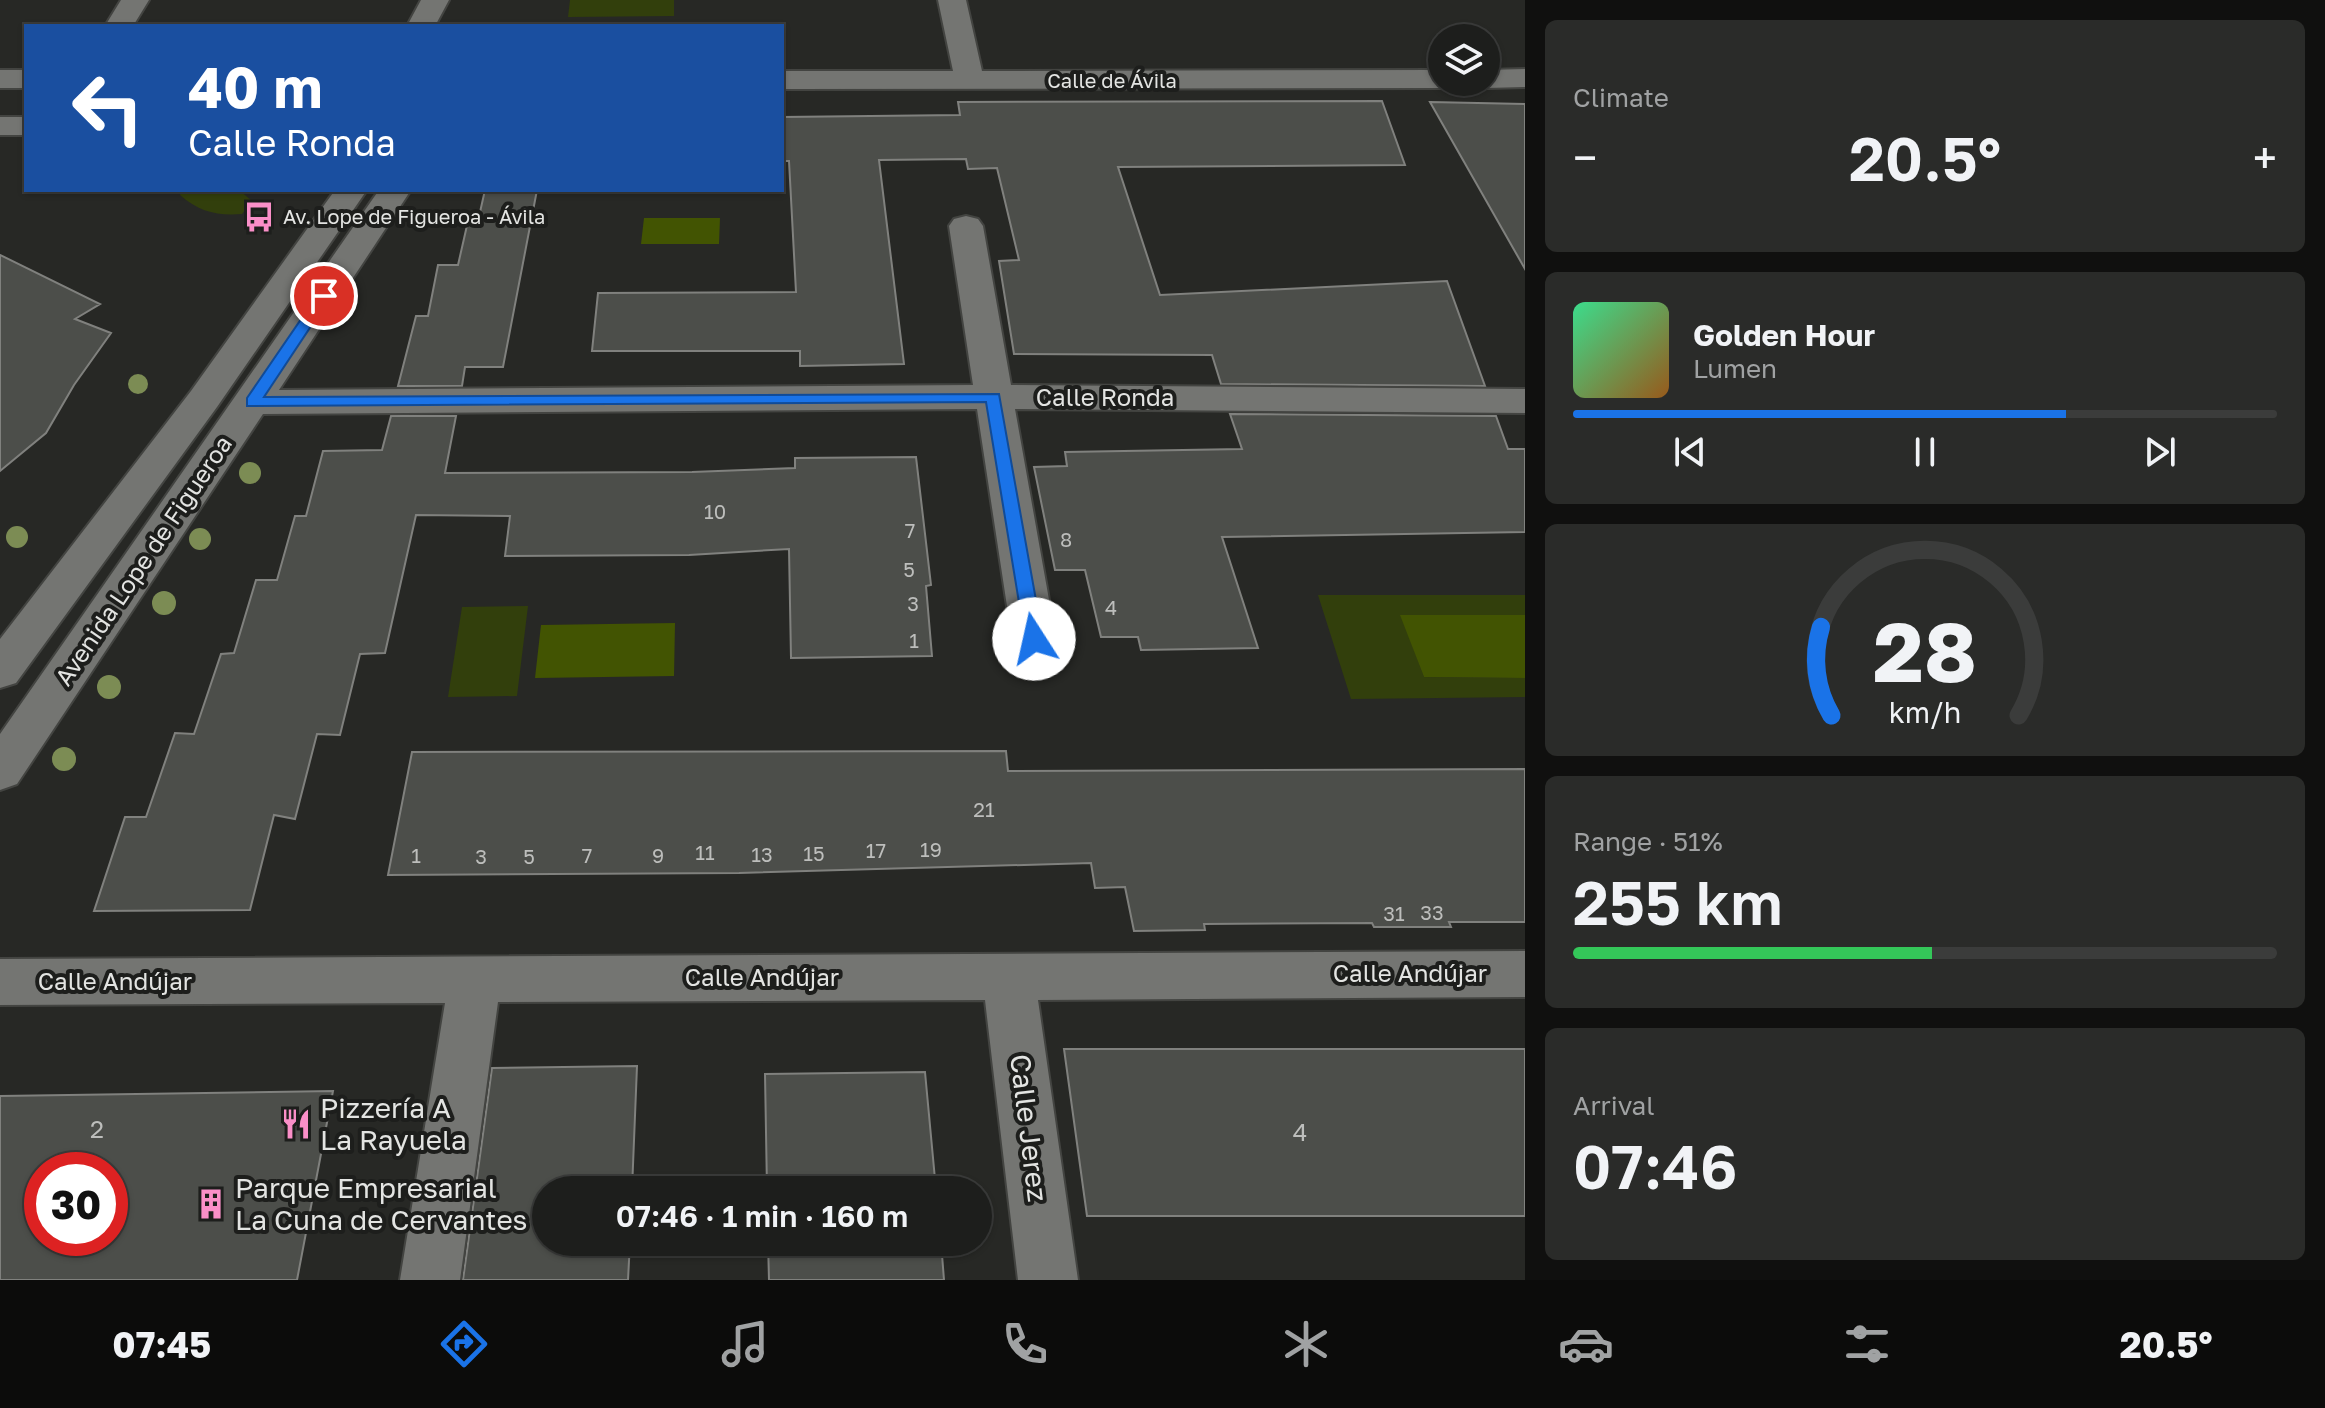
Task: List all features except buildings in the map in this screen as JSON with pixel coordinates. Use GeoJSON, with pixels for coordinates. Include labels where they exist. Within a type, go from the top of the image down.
{"type":"FeatureCollection","features":[{"type":"Feature","properties":{"kind":"street"},"geometry":{"type":"LineString","coordinates":[[120,24],[135,0]]}},
{"type":"Feature","properties":{"kind":"street"},"geometry":{"type":"LineString","coordinates":[[422,24],[435,0]]}},
{"type":"Feature","properties":{"kind":"street"},"geometry":{"type":"LineString","coordinates":[[952,0],[969,79]]}},
{"type":"Feature","properties":{"kind":"street"},"geometry":{"type":"LineString","coordinates":[[1500,79],[1525,78]]}},
{"type":"Feature","properties":{"kind":"street"},"geometry":{"type":"LineString","coordinates":[[0,79],[24,79]]}},
{"type":"Feature","properties":{"kind":"street","name":"Calle de Ávila"},"geometry":{"type":"LineString","coordinates":[[784,80],[1428,79]]}},
{"type":"Feature","properties":{"kind":"street"},"geometry":{"type":"LineString","coordinates":[[0,126],[24,126]]}},
{"type":"Feature","properties":{"kind":"street","name":"Avenida Lope de Figueroa"},"geometry":{"type":"LineString","coordinates":[[0,671],[204,399],[350,192]]}},
{"type":"Feature","properties":{"kind":"street","name":"Avenida Lope de Figueroa"},"geometry":{"type":"LineString","coordinates":[[0,771],[394,192]]}},
{"type":"Feature","properties":{"kind":"street"},"geometry":{"type":"LineString","coordinates":[[966,226],[1034,639]]}},
{"type":"Feature","properties":{"kind":"street","name":"Calle Ronda"},"geometry":{"type":"LineString","coordinates":[[253,402],[993,397],[1525,401]]}},
{"type":"Feature","properties":{"kind":"street","name":"Calle Andújar"},"geometry":{"type":"LineString","coordinates":[[0,982],[1525,974]]}},
{"type":"Feature","properties":{"kind":"street","name":"Calle Jerez"},"geometry":{"type":"LineString","coordinates":[[1009,977],[1048,1280]]}},
{"type":"Feature","properties":{"kind":"street"},"geometry":{"type":"LineString","coordinates":[[430,1280],[475,979]]}},
{"type":"Feature","properties":{"kind":"shaded area"},"geometry":{"type":"Polygon","coordinates":[[[570,0],[674,0],[674,16],[568,17],[570,0]]]}},
{"type":"Feature","properties":{"kind":"shaded area"},"geometry":{"type":"Polygon","coordinates":[[[181,192],[241,192],[252,201],[242,214],[225,214],[202,209],[180,195],[181,192]]]}},
{"type":"Feature","properties":{"kind":"shaded area"},"geometry":{"type":"Polygon","coordinates":[[[644,218],[720,218],[719,244],[641,244],[644,218]]]}},
{"type":"Feature","properties":{"kind":"shaded area"},"geometry":{"type":"Polygon","coordinates":[[[1318,595],[1525,595],[1525,615],[1401,615],[1424,677],[1525,678],[1525,697],[1351,699],[1318,595]]]}},
{"type":"Feature","properties":{"kind":"shaded area"},"geometry":{"type":"Polygon","coordinates":[[[528,606],[517,696],[448,697],[462,607],[528,606]]]}},
{"type":"Feature","properties":{"kind":"shaded area"},"geometry":{"type":"Polygon","coordinates":[[[1400,615],[1525,615],[1525,678],[1424,677],[1400,615]]]}},
{"type":"Feature","properties":{"kind":"shaded area"},"geometry":{"type":"Polygon","coordinates":[[[675,623],[674,676],[535,678],[541,625],[675,623]]]}},
{"type":"Feature","properties":{"kind":"place","name":"Av. Lope de Figueroa - Ávila"},"geometry":{"type":"Point","coordinates":[259,217]}},
{"type":"Feature","properties":{"kind":"place","name":"Pizzería A La Rayuela"},"geometry":{"type":"Point","coordinates":[296,1124]}},
{"type":"Feature","properties":{"kind":"place","name":"Parque Empresarial La Cuna de Cervantes"},"geometry":{"type":"Point","coordinates":[211,1204]}},
{"type":"Feature","properties":{"kind":"route"},"geometry":{"type":"LineString","coordinates":[[324,296],[253,402],[993,397],[1034,639]]}}]}
